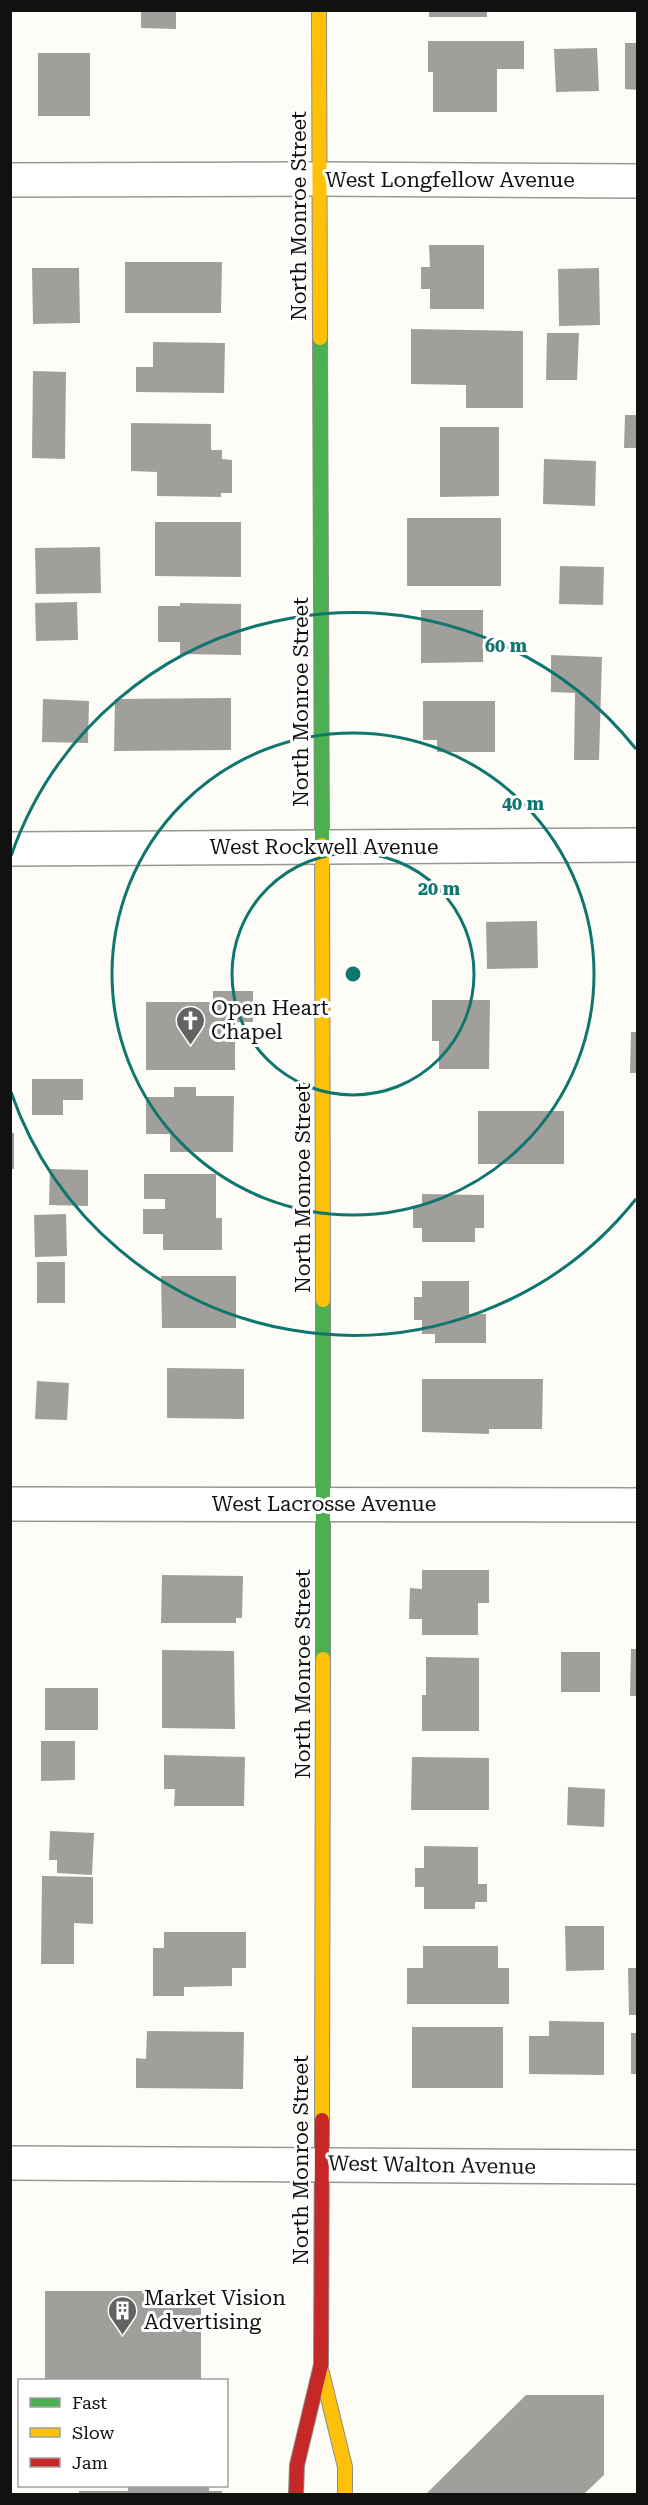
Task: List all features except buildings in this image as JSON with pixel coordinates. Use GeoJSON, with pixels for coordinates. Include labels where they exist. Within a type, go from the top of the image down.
{"type":"FeatureCollection","features":[{"type":"Feature","properties":{"kind":"main road","name":"North Monroe Street"},"geometry":{"type":"LineString","coordinates":[[296,2494],[297,2465],[321,2365],[324,1504],[319,10]]}},
{"type":"Feature","properties":{"kind":"main road","name":"North Monroe Street"},"geometry":{"type":"LineString","coordinates":[[321,2365],[345,2466],[345,2494]]}},
{"type":"Feature","properties":{"kind":"street","name":"West Longfellow Avenue"},"geometry":{"type":"LineString","coordinates":[[10,180],[638,181]]}},
{"type":"Feature","properties":{"kind":"street","name":"West Rockwell Avenue"},"geometry":{"type":"LineString","coordinates":[[10,849],[638,845]]}},
{"type":"Feature","properties":{"kind":"street","name":"West Lacrosse Avenue"},"geometry":{"type":"LineString","coordinates":[[10,1504],[638,1504]]}},
{"type":"Feature","properties":{"kind":"street","name":"West Walton Avenue"},"geometry":{"type":"LineString","coordinates":[[10,2163],[322,2163],[638,2167]]}},
{"type":"Feature","properties":{"kind":"traffic: fast"},"geometry":{"type":"LineString","coordinates":[[320,338],[322,845]]}},
{"type":"Feature","properties":{"kind":"traffic: fast"},"geometry":{"type":"LineString","coordinates":[[323,1300],[323,1659]]}},
{"type":"Feature","properties":{"kind":"traffic: slow"},"geometry":{"type":"LineString","coordinates":[[319,10],[320,338]]}},
{"type":"Feature","properties":{"kind":"traffic: slow"},"geometry":{"type":"LineString","coordinates":[[322,845],[323,1300]]}},
{"type":"Feature","properties":{"kind":"traffic: slow"},"geometry":{"type":"LineString","coordinates":[[322,2120],[323,1659]]}},
{"type":"Feature","properties":{"kind":"traffic: slow"},"geometry":{"type":"LineString","coordinates":[[322,2373],[345,2467],[345,2494]]}},
{"type":"Feature","properties":{"kind":"traffic: jam"},"geometry":{"type":"LineString","coordinates":[[296,2494],[297,2465],[321,2365],[322,2120]]}},
{"type":"Feature","properties":{"kind":"place","name":"Open Heart Chapel"},"geometry":{"type":"Point","coordinates":[190,1046]}},
{"type":"Feature","properties":{"kind":"place","name":"Market Vision Advertising"},"geometry":{"type":"Point","coordinates":[123,2336]}}]}
